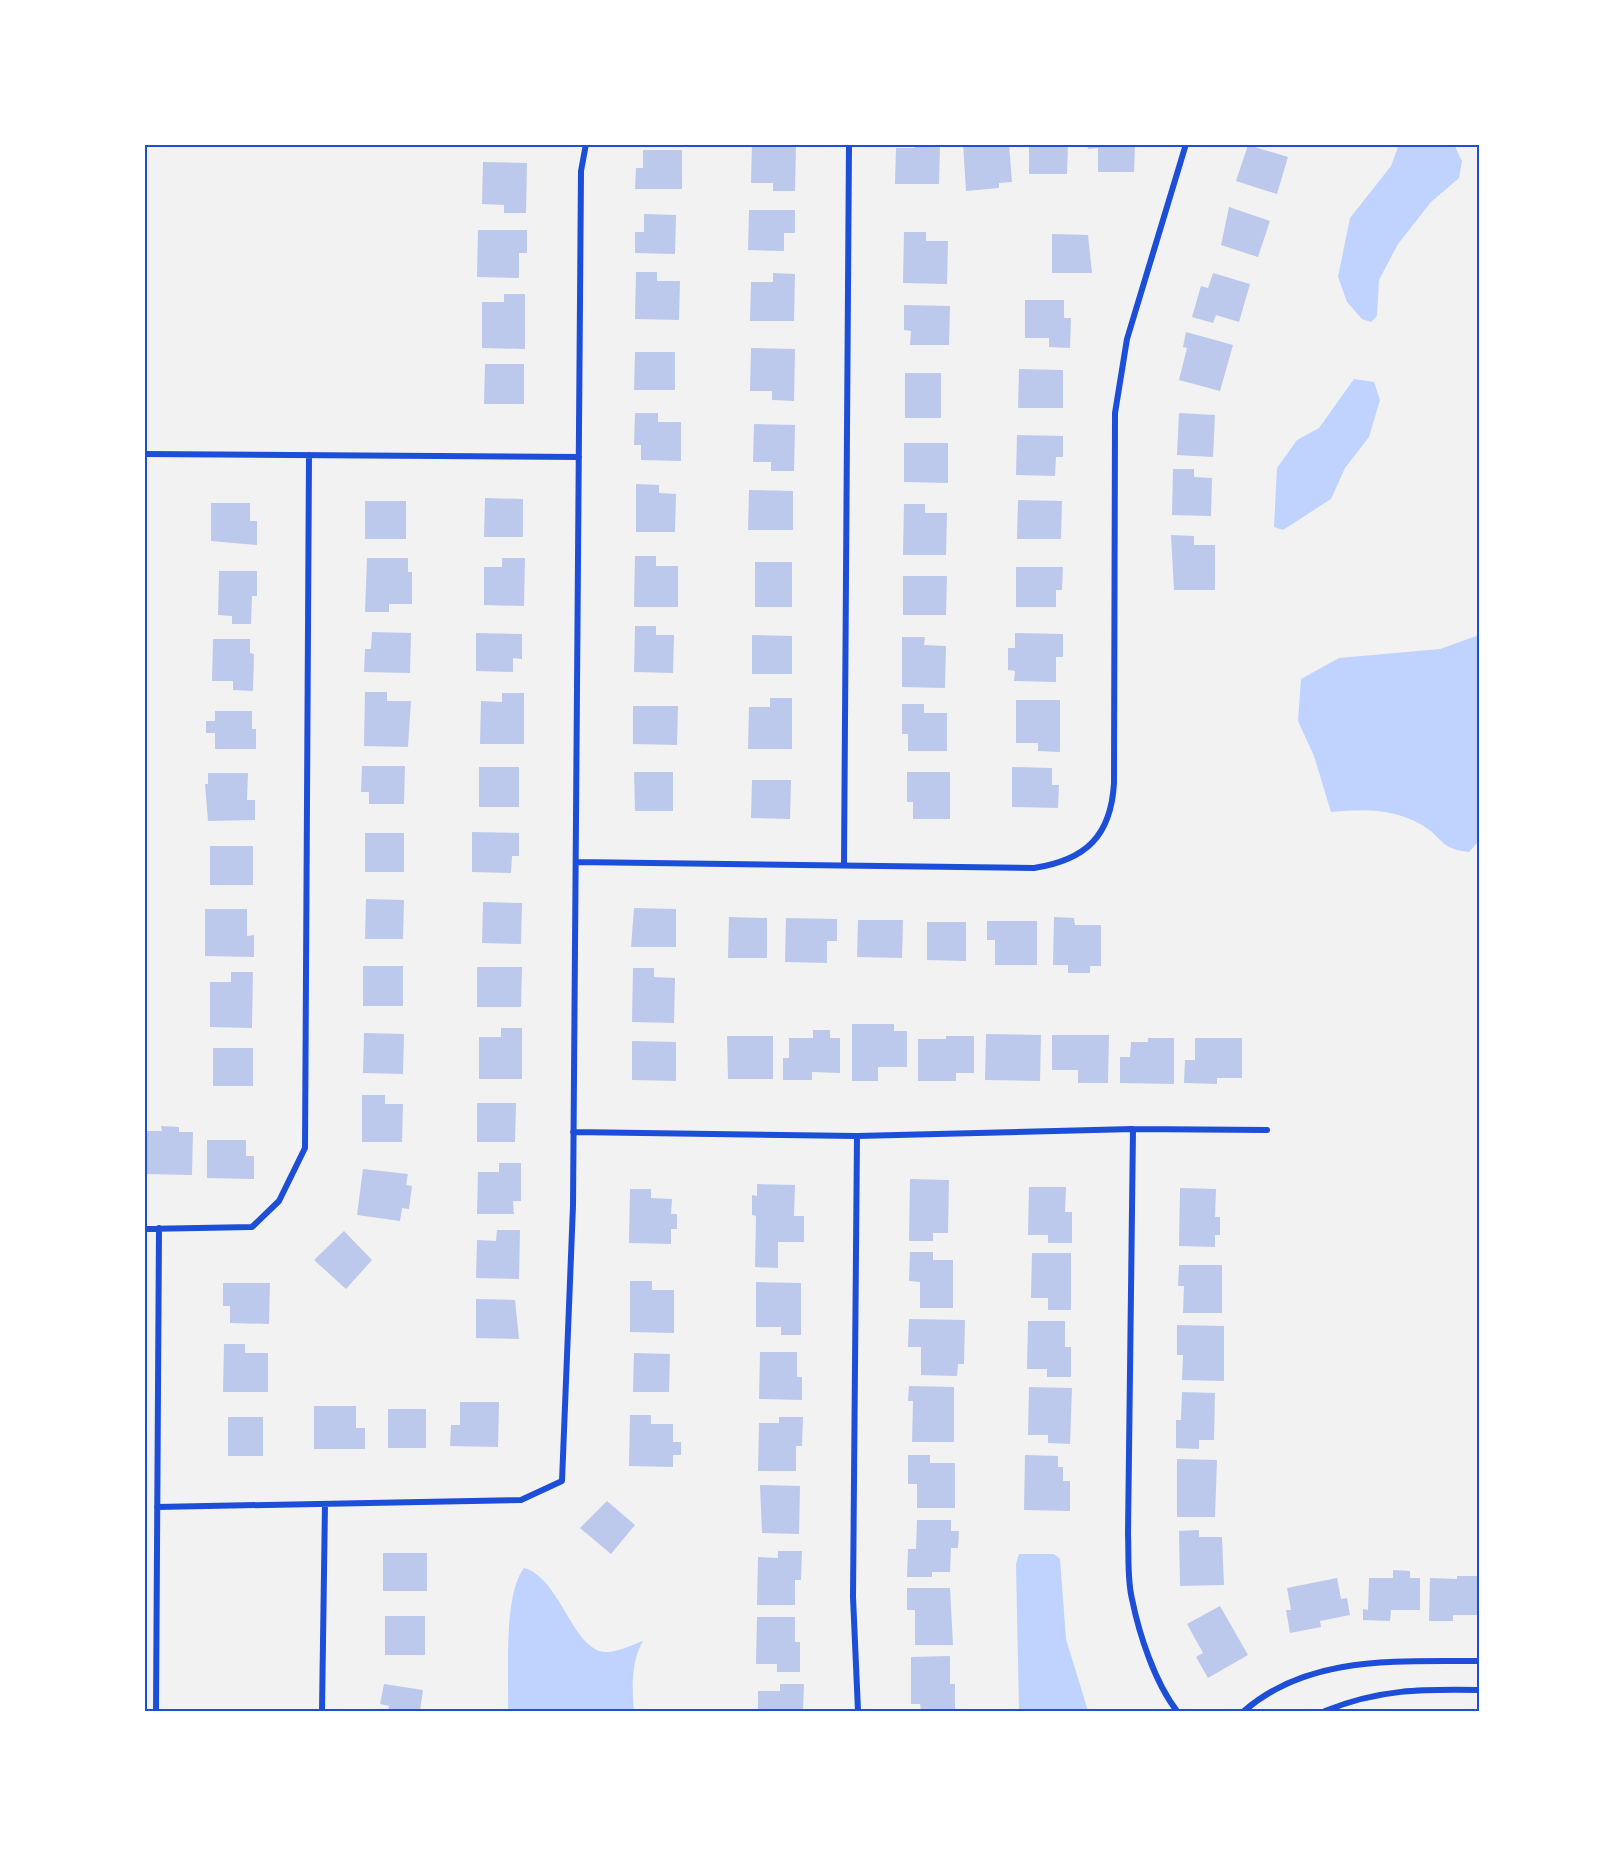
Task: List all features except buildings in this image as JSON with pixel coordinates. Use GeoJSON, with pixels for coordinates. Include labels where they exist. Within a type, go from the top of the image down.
{"type":"FeatureCollection","features":[{"type":"Feature","properties":{"kind":"street"},"geometry":{"type":"LineString","coordinates":[[157,1508],[521,1500],[562,1481],[573,1132],[581,171],[586,144]]}},
{"type":"Feature","properties":{"kind":"street"},"geometry":{"type":"LineString","coordinates":[[844,865],[849,144]]}},
{"type":"Feature","properties":{"kind":"street"},"geometry":{"type":"LineString","coordinates":[[576,862],[1034,868],[1055,865],[1075,857],[1091,844],[1104,827],[1113,807],[1115,413],[1119,376],[1127,339],[1185,144]]}},
{"type":"Feature","properties":{"kind":"street"},"geometry":{"type":"LineString","coordinates":[[144,454],[579,457]]}},
{"type":"Feature","properties":{"kind":"street"},"geometry":{"type":"LineString","coordinates":[[144,1228],[252,1227],[279,1201],[305,1148],[309,455]]}},
{"type":"Feature","properties":{"kind":"street"},"geometry":{"type":"LineString","coordinates":[[573,1132],[857,1136],[1133,1129],[1267,1130]]}},
{"type":"Feature","properties":{"kind":"street"},"geometry":{"type":"LineString","coordinates":[[1133,1129],[1128,1534],[1131,1597],[1145,1646],[1170,1703],[1177,1711]]}},
{"type":"Feature","properties":{"kind":"street"},"geometry":{"type":"LineString","coordinates":[[857,1136],[853,1597],[858,1711]]}},
{"type":"Feature","properties":{"kind":"street"},"geometry":{"type":"LineString","coordinates":[[156,1711],[159,1228]]}},
{"type":"Feature","properties":{"kind":"street"},"geometry":{"type":"LineString","coordinates":[[322,1711],[325,1504]]}},
{"type":"Feature","properties":{"kind":"street"},"geometry":{"type":"LineString","coordinates":[[1244,1711],[1260,1698],[1308,1675],[1361,1662],[1479,1661]]}},
{"type":"Feature","properties":{"kind":"street"},"geometry":{"type":"LineString","coordinates":[[1326,1711],[1358,1697],[1397,1691],[1479,1690]]}},
{"type":"Feature","properties":{"kind":"water"},"geometry":{"type":"Polygon","coordinates":[[[1399,144],[1454,144],[1462,161],[1459,178],[1431,202],[1398,244],[1379,280],[1377,316],[1371,322],[1362,319],[1347,302],[1338,277],[1350,218],[1391,166],[1399,144]]]}},
{"type":"Feature","properties":{"kind":"water"},"geometry":{"type":"Polygon","coordinates":[[[1354,379],[1374,382],[1380,400],[1369,437],[1345,468],[1331,499],[1283,530],[1274,527],[1277,468],[1297,440],[1319,428],[1354,379]]]}},
{"type":"Feature","properties":{"kind":"water"},"geometry":{"type":"Polygon","coordinates":[[[1479,635],[1479,841],[1469,852],[1459,851],[1447,846],[1422,825],[1399,815],[1367,810],[1331,812],[1314,756],[1298,721],[1301,679],[1339,658],[1440,649],[1479,635]]]}},
{"type":"Feature","properties":{"kind":"water"},"geometry":{"type":"Polygon","coordinates":[[[1019,1554],[1054,1554],[1060,1559],[1066,1639],[1088,1711],[1019,1711],[1016,1564],[1019,1554]]]}},
{"type":"Feature","properties":{"kind":"water"},"geometry":{"type":"Polygon","coordinates":[[[524,1568],[537,1575],[548,1585],[585,1641],[595,1649],[611,1652],[643,1641],[634,1666],[634,1711],[508,1711],[510,1616],[517,1580],[524,1568]]]}}]}
